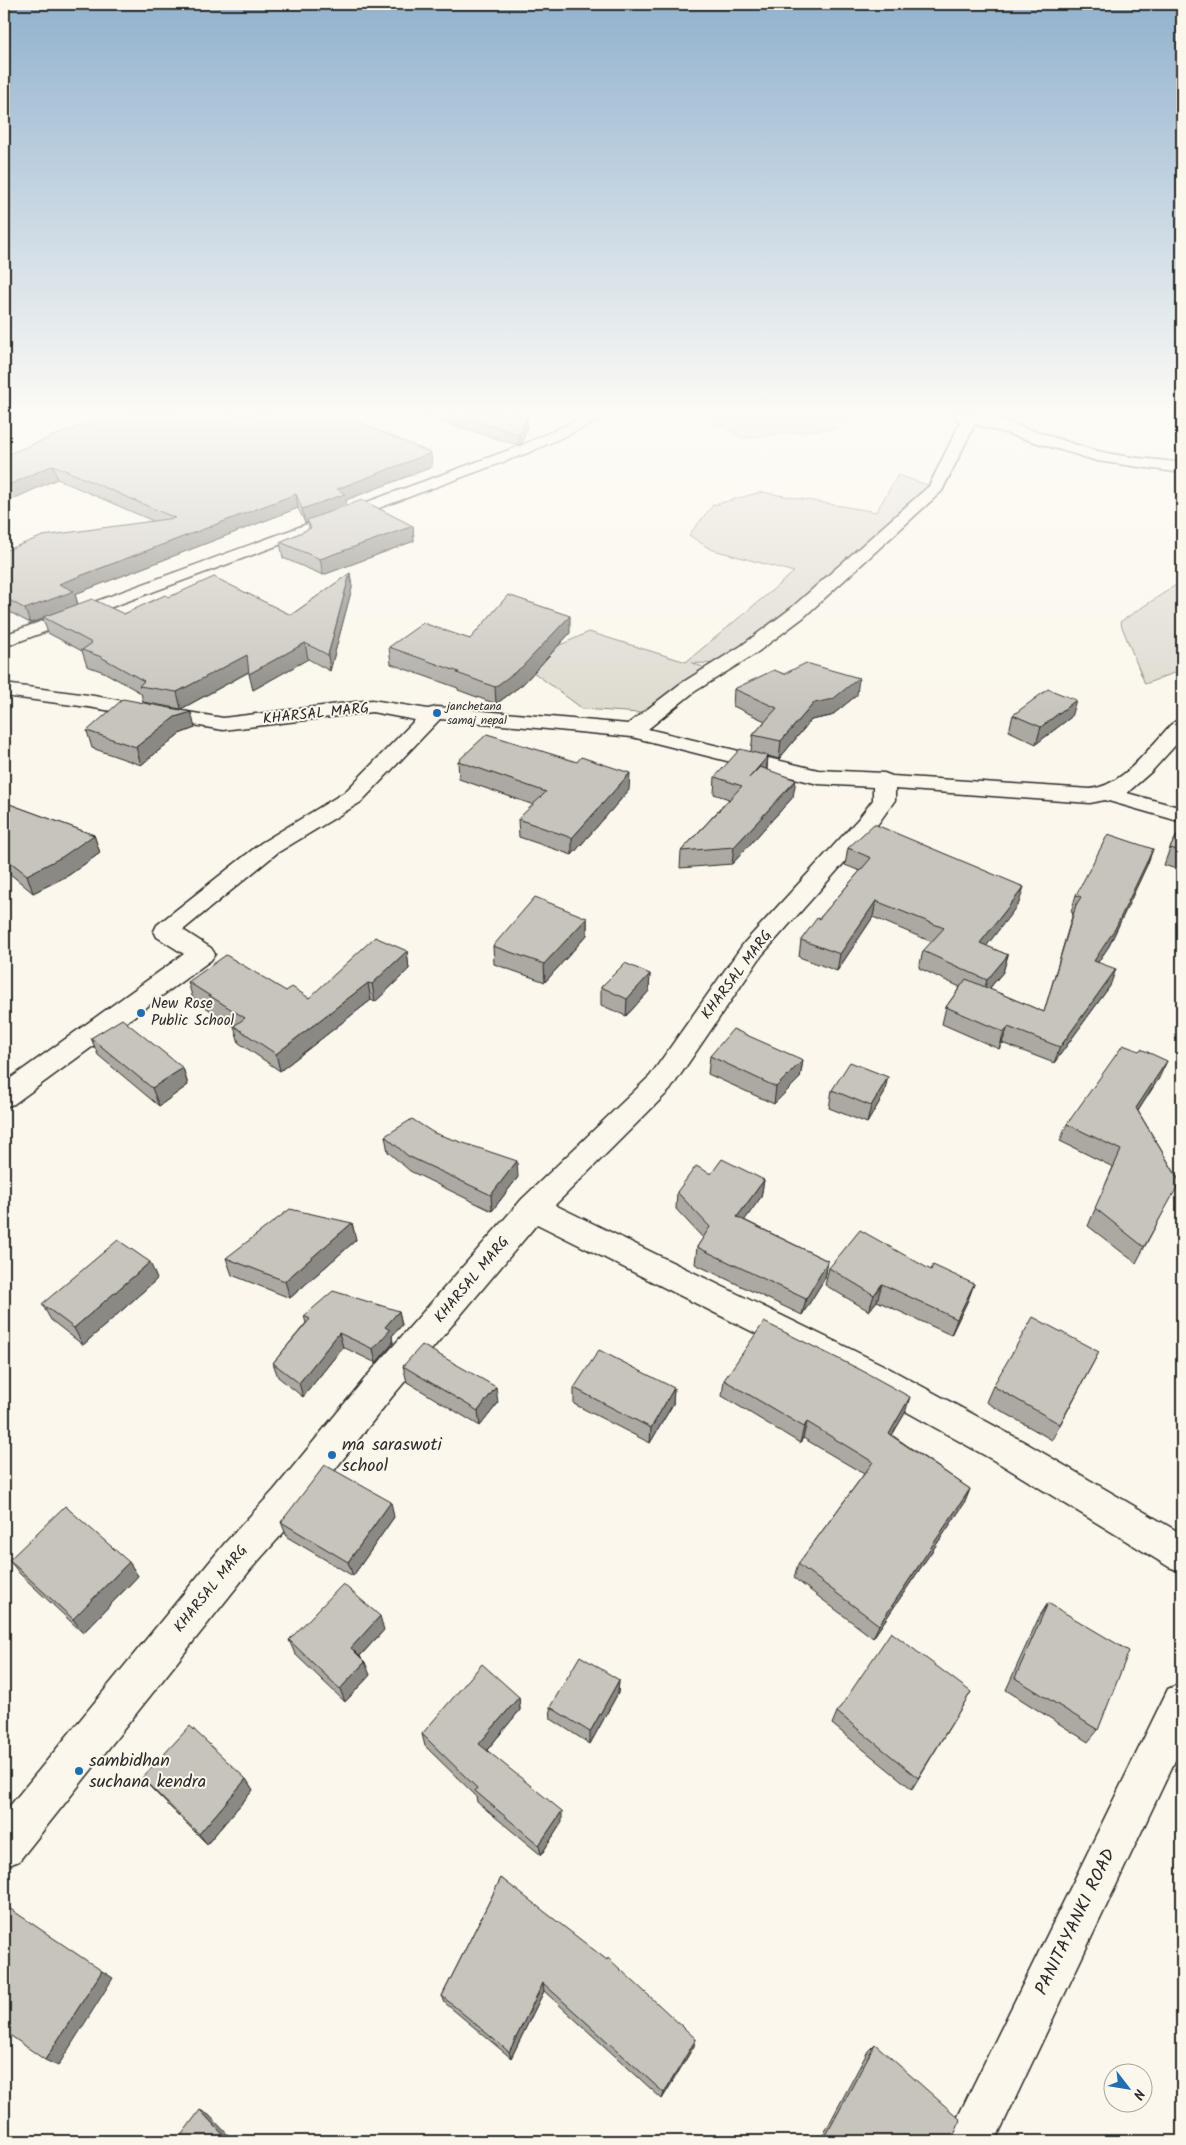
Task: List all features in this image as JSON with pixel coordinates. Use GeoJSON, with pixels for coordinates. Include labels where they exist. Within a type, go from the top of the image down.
{"type":"FeatureCollection","features":[{"type":"Feature","properties":{"kind":"street"},"geometry":{"type":"LineString","coordinates":[[4,641],[347,514]]}},
{"type":"Feature","properties":{"kind":"street"},"geometry":{"type":"LineString","coordinates":[[632,731],[687,688],[748,650],[796,613],[907,514]]}},
{"type":"Feature","properties":{"kind":"street","name":"KHARSAL MARG"},"geometry":{"type":"LineString","coordinates":[[4,690],[88,701],[223,724],[372,706],[430,716],[437,713],[632,731],[818,777],[884,780],[884,800],[867,823],[753,949],[660,1083],[532,1208],[380,1387],[287,1502],[238,1556],[4,1846]]}},
{"type":"Feature","properties":{"kind":"street"},"geometry":{"type":"LineString","coordinates":[[4,1097],[202,954],[166,931],[269,848],[353,797],[430,716]]}},
{"type":"Feature","properties":{"kind":"street"},"geometry":{"type":"LineString","coordinates":[[884,780],[1090,796],[1107,794],[1119,788],[1136,774],[1182,725]]}},
{"type":"Feature","properties":{"kind":"street"},"geometry":{"type":"LineString","coordinates":[[1107,794],[1182,815]]}},
{"type":"Feature","properties":{"kind":"street"},"geometry":{"type":"LineString","coordinates":[[532,1208],[869,1374],[1014,1454],[1182,1554]]}},
{"type":"Feature","properties":{"kind":"street","name":"PANITAYANKI ROAD"},"geometry":{"type":"LineString","coordinates":[[970,2141],[1182,1703]]}},
{"type":"Feature","properties":{"kind":"shaded area"},"geometry":{"type":"Polygon","coordinates":[[[706,514],[905,514],[727,664],[692,663],[714,671],[654,714],[583,709],[506,652],[558,646],[589,632],[686,662],[794,572],[710,549],[689,535],[706,514]]]}},
{"type":"Feature","properties":{"kind":"shaded area"},"geometry":{"type":"Polygon","coordinates":[[[1182,581],[1182,670],[1145,684],[1120,622],[1182,581]]]}},
{"type":"Feature","properties":{"kind":"building"},"geometry":{"type":"Polygon","coordinates":[[[166,514],[243,514],[59,584],[74,591],[25,609],[4,597],[4,551],[43,536],[175,518],[166,514]]]}},
{"type":"Feature","properties":{"kind":"building"},"geometry":{"type":"Polygon","coordinates":[[[323,514],[390,514],[413,526],[320,559],[280,542],[311,528],[307,520],[323,514]]]}},
{"type":"Feature","properties":{"kind":"building"},"geometry":{"type":"Polygon","coordinates":[[[350,573],[328,655],[305,643],[249,674],[247,655],[177,692],[139,686],[144,681],[99,656],[82,650],[92,643],[43,617],[92,599],[124,614],[165,595],[169,597],[214,577],[291,615],[350,573]]]}},
{"type":"Feature","properties":{"kind":"building"},"geometry":{"type":"Polygon","coordinates":[[[508,595],[570,616],[522,667],[495,687],[389,647],[423,623],[470,639],[508,595]]]}},
{"type":"Feature","properties":{"kind":"building"},"geometry":{"type":"Polygon","coordinates":[[[806,663],[859,678],[833,699],[814,703],[781,741],[753,735],[777,708],[734,689],[774,670],[784,674],[806,663]]]}},
{"type":"Feature","properties":{"kind":"building"},"geometry":{"type":"Polygon","coordinates":[[[1048,689],[1076,700],[1041,727],[1013,715],[1048,689]]]}},
{"type":"Feature","properties":{"kind":"building"},"geometry":{"type":"Polygon","coordinates":[[[123,699],[191,712],[175,717],[136,747],[87,731],[123,699]]]}},
{"type":"Feature","properties":{"kind":"building"},"geometry":{"type":"Polygon","coordinates":[[[487,734],[577,762],[581,757],[630,773],[572,838],[518,819],[546,792],[458,761],[487,734]]]}},
{"type":"Feature","properties":{"kind":"building"},"geometry":{"type":"Polygon","coordinates":[[[740,749],[768,756],[749,778],[760,767],[796,780],[734,847],[681,851],[742,786],[715,777],[740,749]]]}},
{"type":"Feature","properties":{"kind":"building"},"geometry":{"type":"Polygon","coordinates":[[[4,802],[94,835],[62,857],[27,875],[4,857],[4,802]]]}},
{"type":"Feature","properties":{"kind":"building"},"geometry":{"type":"Polygon","coordinates":[[[874,824],[1024,887],[980,943],[1008,955],[987,980],[923,951],[944,928],[876,901],[840,954],[801,940],[817,918],[819,919],[871,858],[848,848],[874,824]]]}},
{"type":"Feature","properties":{"kind":"building"},"geometry":{"type":"Polygon","coordinates":[[[1182,826],[1182,851],[1170,848],[1182,826]]]}},
{"type":"Feature","properties":{"kind":"building"},"geometry":{"type":"Polygon","coordinates":[[[1108,834],[1153,849],[1115,929],[1094,961],[1116,969],[1060,1047],[1008,1027],[1004,1032],[946,1007],[966,979],[1044,1012],[1076,905],[1081,897],[1076,895],[1108,834]]]}},
{"type":"Feature","properties":{"kind":"building"},"geometry":{"type":"Polygon","coordinates":[[[535,897],[587,918],[544,964],[493,946],[535,897]]]}},
{"type":"Feature","properties":{"kind":"building"},"geometry":{"type":"Polygon","coordinates":[[[375,937],[407,951],[372,984],[368,983],[276,1054],[234,1026],[245,1018],[188,982],[226,955],[286,991],[292,987],[309,998],[375,937]]]}},
{"type":"Feature","properties":{"kind":"building"},"geometry":{"type":"Polygon","coordinates":[[[625,963],[650,974],[627,999],[601,987],[625,963]]]}},
{"type":"Feature","properties":{"kind":"building"},"geometry":{"type":"Polygon","coordinates":[[[122,1019],[183,1068],[152,1088],[91,1038],[122,1019]]]}},
{"type":"Feature","properties":{"kind":"building"},"geometry":{"type":"Polygon","coordinates":[[[733,1029],[803,1060],[776,1087],[710,1056],[733,1029]]]}},
{"type":"Feature","properties":{"kind":"building"},"geometry":{"type":"Polygon","coordinates":[[[1123,1045],[1139,1051],[1141,1049],[1167,1061],[1136,1108],[1180,1182],[1144,1247],[1095,1208],[1121,1150],[1067,1124],[1123,1045]]]}},
{"type":"Feature","properties":{"kind":"building"},"geometry":{"type":"Polygon","coordinates":[[[850,1062],[888,1077],[871,1106],[832,1090],[850,1062]]]}},
{"type":"Feature","properties":{"kind":"building"},"geometry":{"type":"Polygon","coordinates":[[[412,1119],[434,1133],[517,1161],[491,1195],[408,1156],[385,1136],[412,1119]]]}},
{"type":"Feature","properties":{"kind":"building"},"geometry":{"type":"Polygon","coordinates":[[[722,1159],[764,1180],[737,1217],[828,1261],[806,1299],[697,1247],[710,1227],[677,1192],[696,1166],[711,1174],[722,1159]]]}},
{"type":"Feature","properties":{"kind":"building"},"geometry":{"type":"Polygon","coordinates":[[[290,1209],[352,1223],[285,1281],[226,1258],[290,1209]]]}},
{"type":"Feature","properties":{"kind":"building"},"geometry":{"type":"Polygon","coordinates":[[[860,1230],[931,1270],[933,1265],[974,1284],[957,1319],[882,1284],[874,1295],[829,1268],[860,1230]]]}},
{"type":"Feature","properties":{"kind":"building"},"geometry":{"type":"Polygon","coordinates":[[[118,1240],[150,1262],[74,1328],[42,1304],[118,1240]]]}},
{"type":"Feature","properties":{"kind":"building"},"geometry":{"type":"Polygon","coordinates":[[[333,1291],[399,1311],[385,1327],[390,1330],[373,1349],[339,1333],[299,1383],[273,1363],[310,1319],[304,1316],[333,1291]]]}},
{"type":"Feature","properties":{"kind":"building"},"geometry":{"type":"Polygon","coordinates":[[[1033,1317],[1099,1352],[1060,1424],[993,1386],[1033,1317]]]}},
{"type":"Feature","properties":{"kind":"building"},"geometry":{"type":"Polygon","coordinates":[[[764,1322],[861,1370],[910,1397],[889,1434],[970,1489],[879,1625],[798,1564],[873,1462],[807,1422],[804,1427],[724,1380],[764,1322]]]}},
{"type":"Feature","properties":{"kind":"building"},"geometry":{"type":"Polygon","coordinates":[[[422,1345],[496,1387],[478,1411],[403,1366],[422,1345]]]}},
{"type":"Feature","properties":{"kind":"building"},"geometry":{"type":"Polygon","coordinates":[[[599,1350],[674,1388],[651,1428],[574,1388],[599,1350]]]}},
{"type":"Feature","properties":{"kind":"building"},"geometry":{"type":"Polygon","coordinates":[[[325,1465],[391,1502],[348,1562],[281,1522],[325,1465]]]}},
{"type":"Feature","properties":{"kind":"building"},"geometry":{"type":"Polygon","coordinates":[[[65,1506],[129,1562],[73,1619],[9,1560],[65,1506]]]}},
{"type":"Feature","properties":{"kind":"building"},"geometry":{"type":"Polygon","coordinates":[[[343,1584],[380,1616],[351,1648],[365,1662],[340,1689],[289,1640],[343,1584]]]}},
{"type":"Feature","properties":{"kind":"building"},"geometry":{"type":"Polygon","coordinates":[[[1048,1603],[1129,1651],[1098,1730],[1015,1678],[1048,1603]]]}},
{"type":"Feature","properties":{"kind":"building"},"geometry":{"type":"Polygon","coordinates":[[[891,1632],[971,1692],[918,1778],[837,1712],[891,1632]]]}},
{"type":"Feature","properties":{"kind":"building"},"geometry":{"type":"Polygon","coordinates":[[[580,1656],[619,1680],[590,1732],[550,1707],[580,1656]]]}},
{"type":"Feature","properties":{"kind":"building"},"geometry":{"type":"Polygon","coordinates":[[[482,1664],[519,1697],[479,1744],[562,1811],[539,1845],[475,1791],[477,1788],[422,1734],[482,1664]]]}},
{"type":"Feature","properties":{"kind":"building"},"geometry":{"type":"Polygon","coordinates":[[[190,1726],[246,1779],[199,1834],[142,1778],[190,1726]]]}},
{"type":"Feature","properties":{"kind":"building"},"geometry":{"type":"Polygon","coordinates":[[[501,1878],[607,1960],[608,1958],[696,2039],[664,2093],[543,1983],[509,2052],[442,1996],[501,1878]]]}},
{"type":"Feature","properties":{"kind":"building"},"geometry":{"type":"Polygon","coordinates":[[[6,1906],[102,1971],[45,2060],[4,2031],[4,1909],[6,1906]]]}},
{"type":"Feature","properties":{"kind":"building"},"geometry":{"type":"Polygon","coordinates":[[[875,2044],[961,2120],[953,2137],[960,2138],[958,2141],[826,2141],[824,2139],[875,2044]]]}},
{"type":"Feature","properties":{"kind":"building"},"geometry":{"type":"Polygon","coordinates":[[[200,2110],[229,2141],[177,2141],[200,2110]]]}},
{"type":"Feature","properties":{"kind":"place","name":"janchetana samaj nepal"},"geometry":{"type":"Point","coordinates":[437,713]}},
{"type":"Feature","properties":{"kind":"place","name":"New Rose Public School"},"geometry":{"type":"Point","coordinates":[141,1013]}},
{"type":"Feature","properties":{"kind":"place","name":"ma saraswoti school"},"geometry":{"type":"Point","coordinates":[332,1455]}},
{"type":"Feature","properties":{"kind":"place","name":"sambidhan suchana kendra"},"geometry":{"type":"Point","coordinates":[79,1771]}}]}
